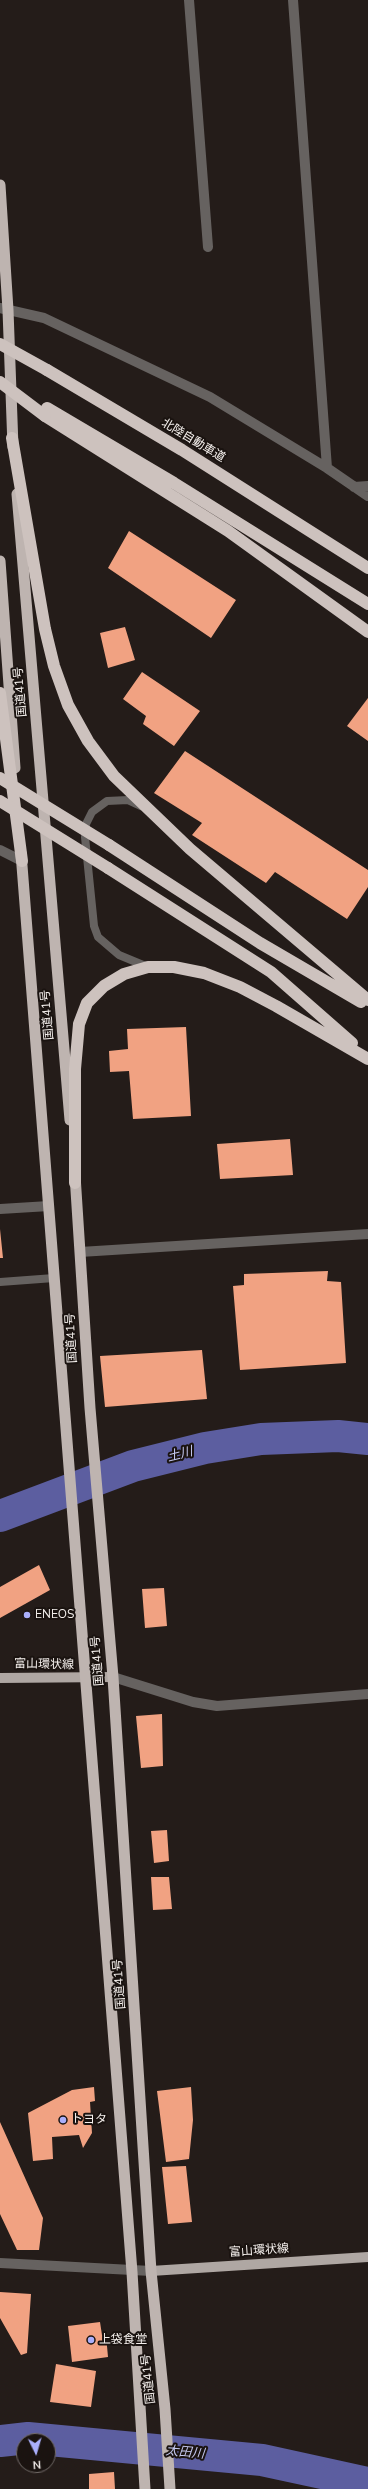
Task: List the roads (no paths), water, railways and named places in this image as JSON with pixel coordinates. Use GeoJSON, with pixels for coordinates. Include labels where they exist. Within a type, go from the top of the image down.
{"type":"FeatureCollection","features":[{"type":"Feature","properties":{"kind":"highway","name":"国道41号"},"geometry":{"type":"LineString","coordinates":[[0,185],[4,309],[12,438],[75,1183],[90,1408],[112,1677],[151,2271],[165,2409],[169,2485]]}},
{"type":"Feature","properties":{"kind":"highway","name":"北陸自動車道"},"geometry":{"type":"LineString","coordinates":[[0,344],[182,450],[368,568]]}},
{"type":"Feature","properties":{"kind":"highway"},"geometry":{"type":"LineString","coordinates":[[0,382],[228,531],[368,632]]}},
{"type":"Feature","properties":{"kind":"highway"},"geometry":{"type":"LineString","coordinates":[[46,412],[174,483],[368,604]]}},
{"type":"Feature","properties":{"kind":"highway"},"geometry":{"type":"LineString","coordinates":[[12,438],[45,630],[68,705],[88,741],[114,776],[148,810],[242,895],[368,1000]]}},
{"type":"Feature","properties":{"kind":"highway","name":"国道41号"},"geometry":{"type":"LineString","coordinates":[[0,562],[64,1411],[132,2272],[145,2486]]}},
{"type":"Feature","properties":{"kind":"highway"},"geometry":{"type":"LineString","coordinates":[[0,694],[22,862]]}},
{"type":"Feature","properties":{"kind":"highway"},"geometry":{"type":"LineString","coordinates":[[0,778],[260,943],[368,1006]]}},
{"type":"Feature","properties":{"kind":"highway"},"geometry":{"type":"LineString","coordinates":[[0,801],[271,972],[368,1058]]}},
{"type":"Feature","properties":{"kind":"highway"},"geometry":{"type":"LineString","coordinates":[[75,1183],[75,1069],[79,1024],[87,1003],[104,986],[124,974],[148,967],[174,967],[204,973],[240,987],[368,1058]]}},
{"type":"Feature","properties":{"kind":"main road","name":"富山環状線"},"geometry":{"type":"LineString","coordinates":[[0,1678],[86,1679],[112,1677]]}},
{"type":"Feature","properties":{"kind":"main road","name":"富山環状線"},"geometry":{"type":"LineString","coordinates":[[151,2271],[368,2257]]}},
{"type":"Feature","properties":{"kind":"street"},"geometry":{"type":"LineString","coordinates":[[189,0],[208,247]]}},
{"type":"Feature","properties":{"kind":"street"},"geometry":{"type":"LineString","coordinates":[[293,0],[327,468]]}},
{"type":"Feature","properties":{"kind":"street"},"geometry":{"type":"LineString","coordinates":[[4,309],[44,318],[210,397],[327,468],[368,496]]}},
{"type":"Feature","properties":{"kind":"street"},"geometry":{"type":"LineString","coordinates":[[354,487],[368,486]]}},
{"type":"Feature","properties":{"kind":"street"},"geometry":{"type":"LineString","coordinates":[[0,850],[22,862]]}},
{"type":"Feature","properties":{"kind":"street"},"geometry":{"type":"LineString","coordinates":[[0,1209],[49,1206]]}},
{"type":"Feature","properties":{"kind":"street"},"geometry":{"type":"LineString","coordinates":[[80,1252],[368,1234]]}},
{"type":"Feature","properties":{"kind":"street"},"geometry":{"type":"LineString","coordinates":[[112,1677],[193,1702],[217,1706],[368,1694]]}},
{"type":"Feature","properties":{"kind":"street"},"geometry":{"type":"LineString","coordinates":[[0,2263],[132,2272],[151,2271]]}},
{"type":"Feature","properties":{"kind":"lane"},"geometry":{"type":"LineString","coordinates":[[148,810],[128,800],[107,801],[92,812],[86,824],[85,837],[94,926],[98,937],[119,955],[148,967]]}},
{"type":"Feature","properties":{"kind":"lane"},"geometry":{"type":"LineString","coordinates":[[0,1282],[54,1278]]}},
{"type":"Feature","properties":{"kind":"waterway","name":"土川"},"geometry":{"type":"LineString","coordinates":[[0,1516],[133,1466],[205,1448],[261,1439],[338,1436],[368,1439]]}},
{"type":"Feature","properties":{"kind":"waterway","name":"太田川"},"geometry":{"type":"LineString","coordinates":[[0,2441],[28,2438],[262,2460],[368,2483]]}},
{"type":"Feature","properties":{"kind":"place","name":"ENEOS"},"geometry":{"type":"Point","coordinates":[27,1615]}},
{"type":"Feature","properties":{"kind":"place","name":"トヨタ"},"geometry":{"type":"Point","coordinates":[63,2120]}},
{"type":"Feature","properties":{"kind":"place","name":"上袋食堂"},"geometry":{"type":"Point","coordinates":[91,2340]}}]}
